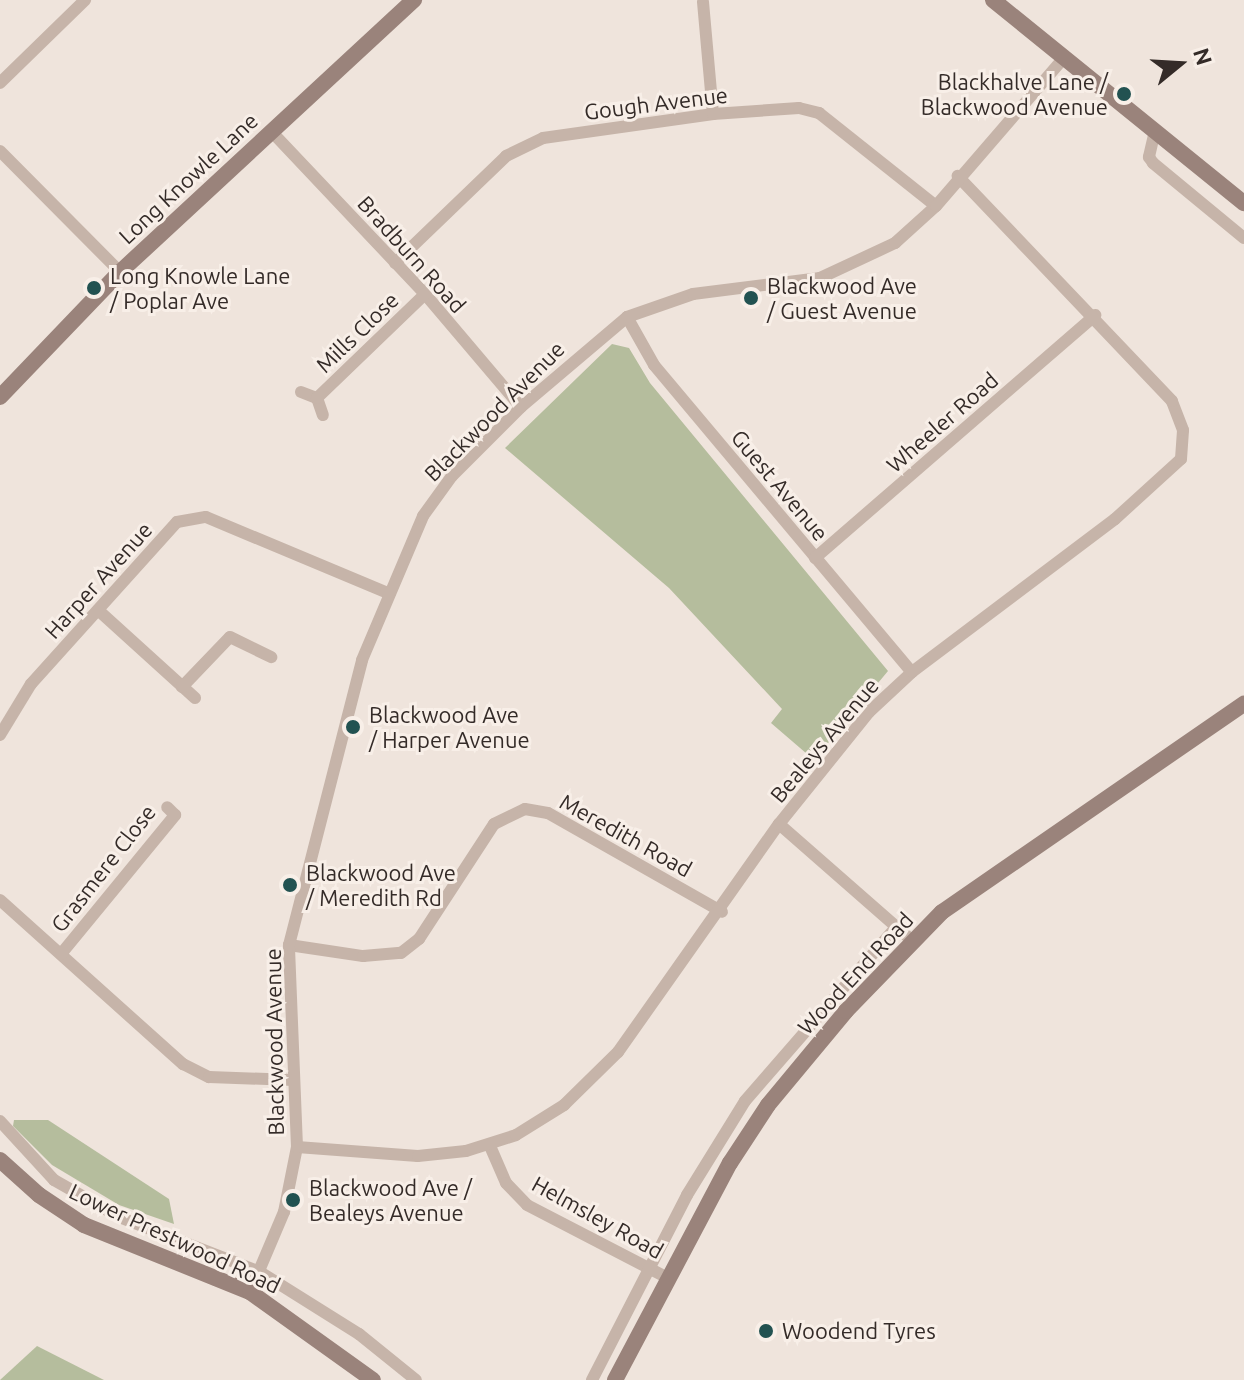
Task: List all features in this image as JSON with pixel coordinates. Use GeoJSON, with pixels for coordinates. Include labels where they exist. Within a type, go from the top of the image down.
{"type":"FeatureCollection","features":[{"type":"Feature","properties":{"kind":"street"},"geometry":{"type":"LineString","coordinates":[[0,83],[85,0]]}},
{"type":"Feature","properties":{"kind":"street","name":"Long Knowle Lane"},"geometry":{"type":"LineString","coordinates":[[0,397],[120,272],[414,0]]}},
{"type":"Feature","properties":{"kind":"street"},"geometry":{"type":"LineString","coordinates":[[703,2],[713,114]]}},
{"type":"Feature","properties":{"kind":"street"},"geometry":{"type":"LineString","coordinates":[[998,2],[1062,60],[1244,203]]}},
{"type":"Feature","properties":{"kind":"street","name":"Blackwood Avenue"},"geometry":{"type":"LineString","coordinates":[[250,1292],[284,1212],[297,1147],[289,945],[362,660],[423,516],[452,476],[521,407],[627,317],[693,294],[783,286],[834,273],[887,248],[936,206],[958,176],[1062,60]]}},
{"type":"Feature","properties":{"kind":"street","name":"Gough Avenue"},"geometry":{"type":"LineString","coordinates":[[395,263],[506,156],[543,138],[713,114],[799,108],[819,113],[936,206]]}},
{"type":"Feature","properties":{"kind":"street","name":"Bradburn Road"},"geometry":{"type":"LineString","coordinates":[[271,131],[425,294],[521,407]]}},
{"type":"Feature","properties":{"kind":"street"},"geometry":{"type":"LineString","coordinates":[[1154,135],[1149,157],[1153,163],[1244,238]]}},
{"type":"Feature","properties":{"kind":"street"},"geometry":{"type":"LineString","coordinates":[[0,151],[120,272]]}},
{"type":"Feature","properties":{"kind":"street","name":"Bealeys Avenue"},"geometry":{"type":"LineString","coordinates":[[297,1147],[418,1156],[490,1146],[531,1128],[593,1081],[722,912],[779,824],[869,712],[912,672],[1115,519],[1181,459],[1183,430],[1172,401],[1096,315],[958,176]]}},
{"type":"Feature","properties":{"kind":"street","name":"Mills Close"},"geometry":{"type":"LineString","coordinates":[[317,398],[425,294]]}},
{"type":"Feature","properties":{"kind":"street","name":"Wheeler Road"},"geometry":{"type":"LineString","coordinates":[[815,558],[1096,315]]}},
{"type":"Feature","properties":{"kind":"street","name":"Guest Avenue"},"geometry":{"type":"LineString","coordinates":[[627,317],[654,365],[912,672]]}},
{"type":"Feature","properties":{"kind":"street"},"geometry":{"type":"LineString","coordinates":[[301,392],[317,398],[323,415]]}},
{"type":"Feature","properties":{"kind":"street","name":"Harper Avenue"},"geometry":{"type":"LineString","coordinates":[[0,735],[31,684],[177,522],[206,517],[390,594]]}},
{"type":"Feature","properties":{"kind":"street"},"geometry":{"type":"LineString","coordinates":[[98,610],[195,698]]}},
{"type":"Feature","properties":{"kind":"street"},"geometry":{"type":"LineString","coordinates":[[182,687],[230,637],[271,657]]}},
{"type":"Feature","properties":{"kind":"street","name":"Wood End Road"},"geometry":{"type":"LineString","coordinates":[[615,1380],[730,1163],[768,1105],[846,1011],[942,912],[1244,704]]}},
{"type":"Feature","properties":{"kind":"street","name":"Grasmere Close"},"geometry":{"type":"LineString","coordinates":[[61,954],[175,815],[167,807]]}},
{"type":"Feature","properties":{"kind":"street","name":"Meredith Road"},"geometry":{"type":"LineString","coordinates":[[289,945],[379,957],[406,951],[419,939],[494,824],[525,809],[548,813],[722,912]]}},
{"type":"Feature","properties":{"kind":"street"},"geometry":{"type":"LineString","coordinates":[[779,824],[914,942]]}},
{"type":"Feature","properties":{"kind":"street"},"geometry":{"type":"LineString","coordinates":[[0,900],[183,1064],[209,1077],[294,1080]]}},
{"type":"Feature","properties":{"kind":"street"},"geometry":{"type":"LineString","coordinates":[[592,1380],[649,1268],[745,1101],[896,927]]}},
{"type":"Feature","properties":{"kind":"street"},"geometry":{"type":"LineString","coordinates":[[0,1121],[54,1180],[119,1217],[260,1272],[349,1327],[416,1380]]}},
{"type":"Feature","properties":{"kind":"street","name":"Helmsley Road"},"geometry":{"type":"LineString","coordinates":[[490,1146],[506,1183],[527,1205],[668,1278]]}},
{"type":"Feature","properties":{"kind":"street","name":"Lower Prestwood Road"},"geometry":{"type":"LineString","coordinates":[[0,1160],[39,1195],[84,1225],[250,1292],[373,1380]]}},
{"type":"Feature","properties":{"kind":"green space"},"geometry":{"type":"Polygon","coordinates":[[[612,344],[629,348],[650,383],[888,671],[814,760],[771,723],[782,709],[669,588],[505,448],[612,344]]]}},
{"type":"Feature","properties":{"kind":"green space"},"geometry":{"type":"Polygon","coordinates":[[[14,1120],[48,1120],[169,1199],[174,1224],[119,1205],[52,1165],[13,1126],[14,1120]]]}},
{"type":"Feature","properties":{"kind":"green space"},"geometry":{"type":"Polygon","coordinates":[[[37,1346],[104,1380],[0,1380],[37,1346]]]}},
{"type":"Feature","properties":{"kind":"place","name":"Blackhalve Lane / Blackwood Avenue"},"geometry":{"type":"Point","coordinates":[1124,94]}},
{"type":"Feature","properties":{"kind":"place","name":"Long Knowle Lane / Poplar Ave"},"geometry":{"type":"Point","coordinates":[94,288]}},
{"type":"Feature","properties":{"kind":"place","name":"Blackwood Ave / Guest Avenue"},"geometry":{"type":"Point","coordinates":[751,298]}},
{"type":"Feature","properties":{"kind":"place","name":"Blackwood Ave / Harper Avenue"},"geometry":{"type":"Point","coordinates":[353,727]}},
{"type":"Feature","properties":{"kind":"place","name":"Blackwood Ave / Meredith Rd"},"geometry":{"type":"Point","coordinates":[290,885]}},
{"type":"Feature","properties":{"kind":"place","name":"Blackwood Ave / Bealeys Avenue"},"geometry":{"type":"Point","coordinates":[293,1200]}},
{"type":"Feature","properties":{"kind":"place","name":"Woodend Tyres"},"geometry":{"type":"Point","coordinates":[766,1331]}}]}
